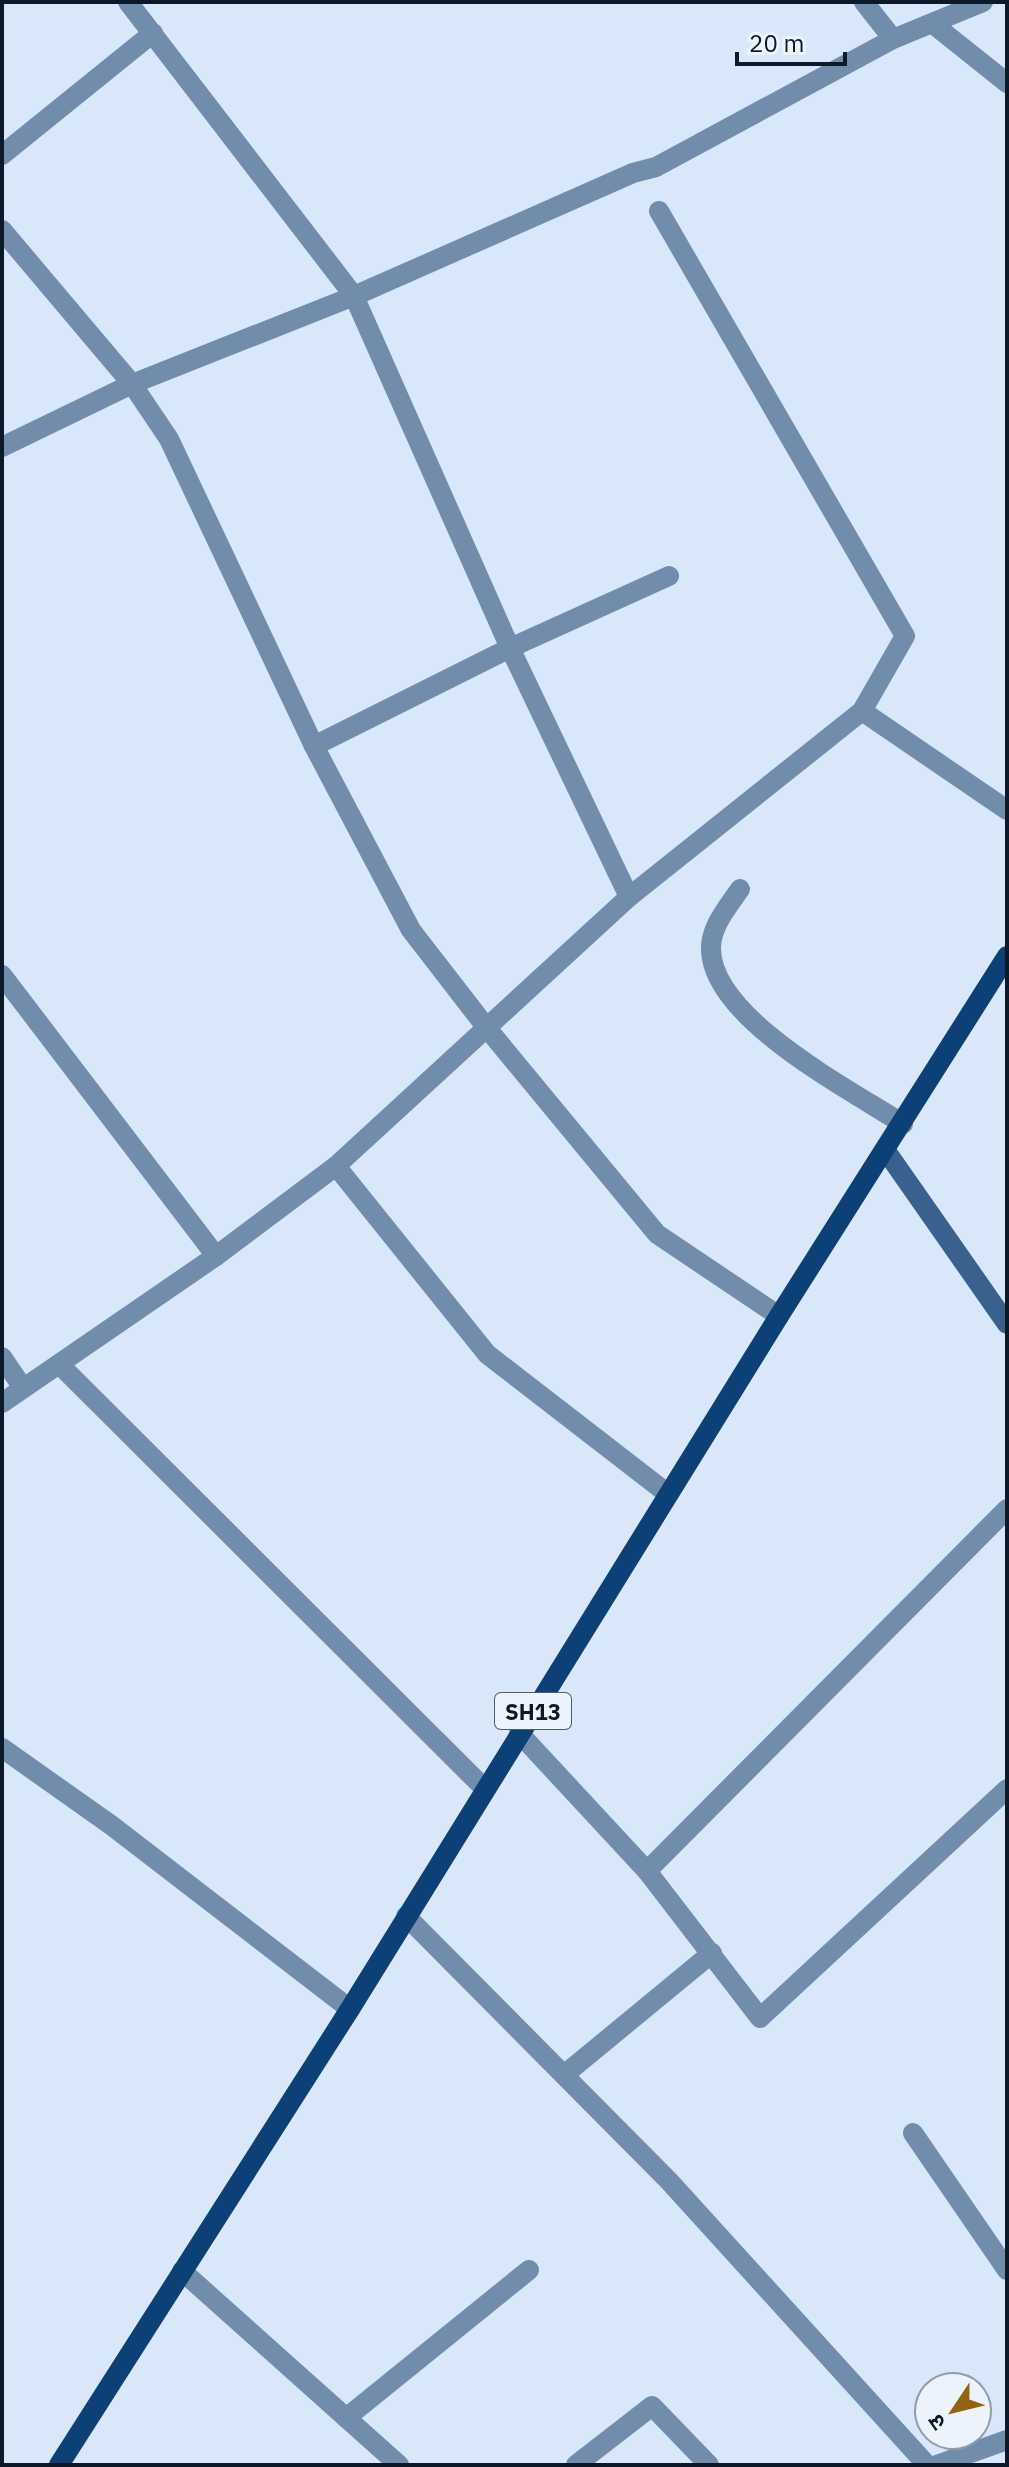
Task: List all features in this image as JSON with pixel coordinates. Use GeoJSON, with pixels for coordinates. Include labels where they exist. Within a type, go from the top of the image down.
{"type":"FeatureCollection","features":[{"type":"Feature","properties":{"kind":"main road","name":"SH13"},"geometry":{"type":"LineString","coordinates":[[59,2465],[350,2009],[484,1788],[1007,956]]}},
{"type":"Feature","properties":{"kind":"street"},"geometry":{"type":"LineString","coordinates":[[128,2],[354,296],[510,648],[629,897]]}},
{"type":"Feature","properties":{"kind":"street"},"geometry":{"type":"LineString","coordinates":[[864,2],[893,39]]}},
{"type":"Feature","properties":{"kind":"street"},"geometry":{"type":"LineString","coordinates":[[2,447],[132,384],[354,296],[633,173],[656,167],[893,39],[983,2]]}},
{"type":"Feature","properties":{"kind":"street"},"geometry":{"type":"LineString","coordinates":[[933,24],[1007,83]]}},
{"type":"Feature","properties":{"kind":"street"},"geometry":{"type":"LineString","coordinates":[[2,155],[153,33]]}},
{"type":"Feature","properties":{"kind":"street"},"geometry":{"type":"LineString","coordinates":[[2,1403],[216,1256],[336,1166],[629,897],[862,711],[905,636],[659,211]]}},
{"type":"Feature","properties":{"kind":"street"},"geometry":{"type":"LineString","coordinates":[[2,230],[132,384],[169,439],[314,746],[411,930],[486,1027],[657,1234],[779,1316]]}},
{"type":"Feature","properties":{"kind":"street"},"geometry":{"type":"LineString","coordinates":[[314,746],[510,648],[669,576]]}},
{"type":"Feature","properties":{"kind":"street"},"geometry":{"type":"LineString","coordinates":[[862,711],[1007,810]]}},
{"type":"Feature","properties":{"kind":"street"},"geometry":{"type":"LineString","coordinates":[[740,889],[718,922],[711,947],[714,970],[735,1002],[757,1027],[903,1124]]}},
{"type":"Feature","properties":{"kind":"street"},"geometry":{"type":"LineString","coordinates":[[2,975],[216,1256]]}},
{"type":"Feature","properties":{"kind":"street"},"geometry":{"type":"LineString","coordinates":[[886,1151],[1007,1324]]}},
{"type":"Feature","properties":{"kind":"street"},"geometry":{"type":"LineString","coordinates":[[336,1166],[487,1354],[668,1494]]}},
{"type":"Feature","properties":{"kind":"street"},"geometry":{"type":"LineString","coordinates":[[2,1357],[23,1388]]}},
{"type":"Feature","properties":{"kind":"street"},"geometry":{"type":"LineString","coordinates":[[59,1364],[484,1788]]}},
{"type":"Feature","properties":{"kind":"street"},"geometry":{"type":"LineString","coordinates":[[647,1871],[1007,1509]]}},
{"type":"Feature","properties":{"kind":"street"},"geometry":{"type":"LineString","coordinates":[[519,1733],[647,1871],[760,2018],[1007,1789]]}},
{"type":"Feature","properties":{"kind":"street"},"geometry":{"type":"LineString","coordinates":[[2,1748],[111,1825],[350,2009]]}},
{"type":"Feature","properties":{"kind":"street"},"geometry":{"type":"LineString","coordinates":[[406,1916],[669,2181],[927,2465]]}},
{"type":"Feature","properties":{"kind":"street"},"geometry":{"type":"LineString","coordinates":[[564,2075],[712,1953]]}},
{"type":"Feature","properties":{"kind":"street"},"geometry":{"type":"LineString","coordinates":[[913,2133],[1007,2270]]}},
{"type":"Feature","properties":{"kind":"street"},"geometry":{"type":"LineString","coordinates":[[346,2418],[529,2270]]}},
{"type":"Feature","properties":{"kind":"street"},"geometry":{"type":"LineString","coordinates":[[182,2271],[399,2465]]}},
{"type":"Feature","properties":{"kind":"street"},"geometry":{"type":"LineString","coordinates":[[576,2465],[652,2406],[709,2465]]}},
{"type":"Feature","properties":{"kind":"street"},"geometry":{"type":"LineString","coordinates":[[937,2465],[1007,2440]]}}]}
